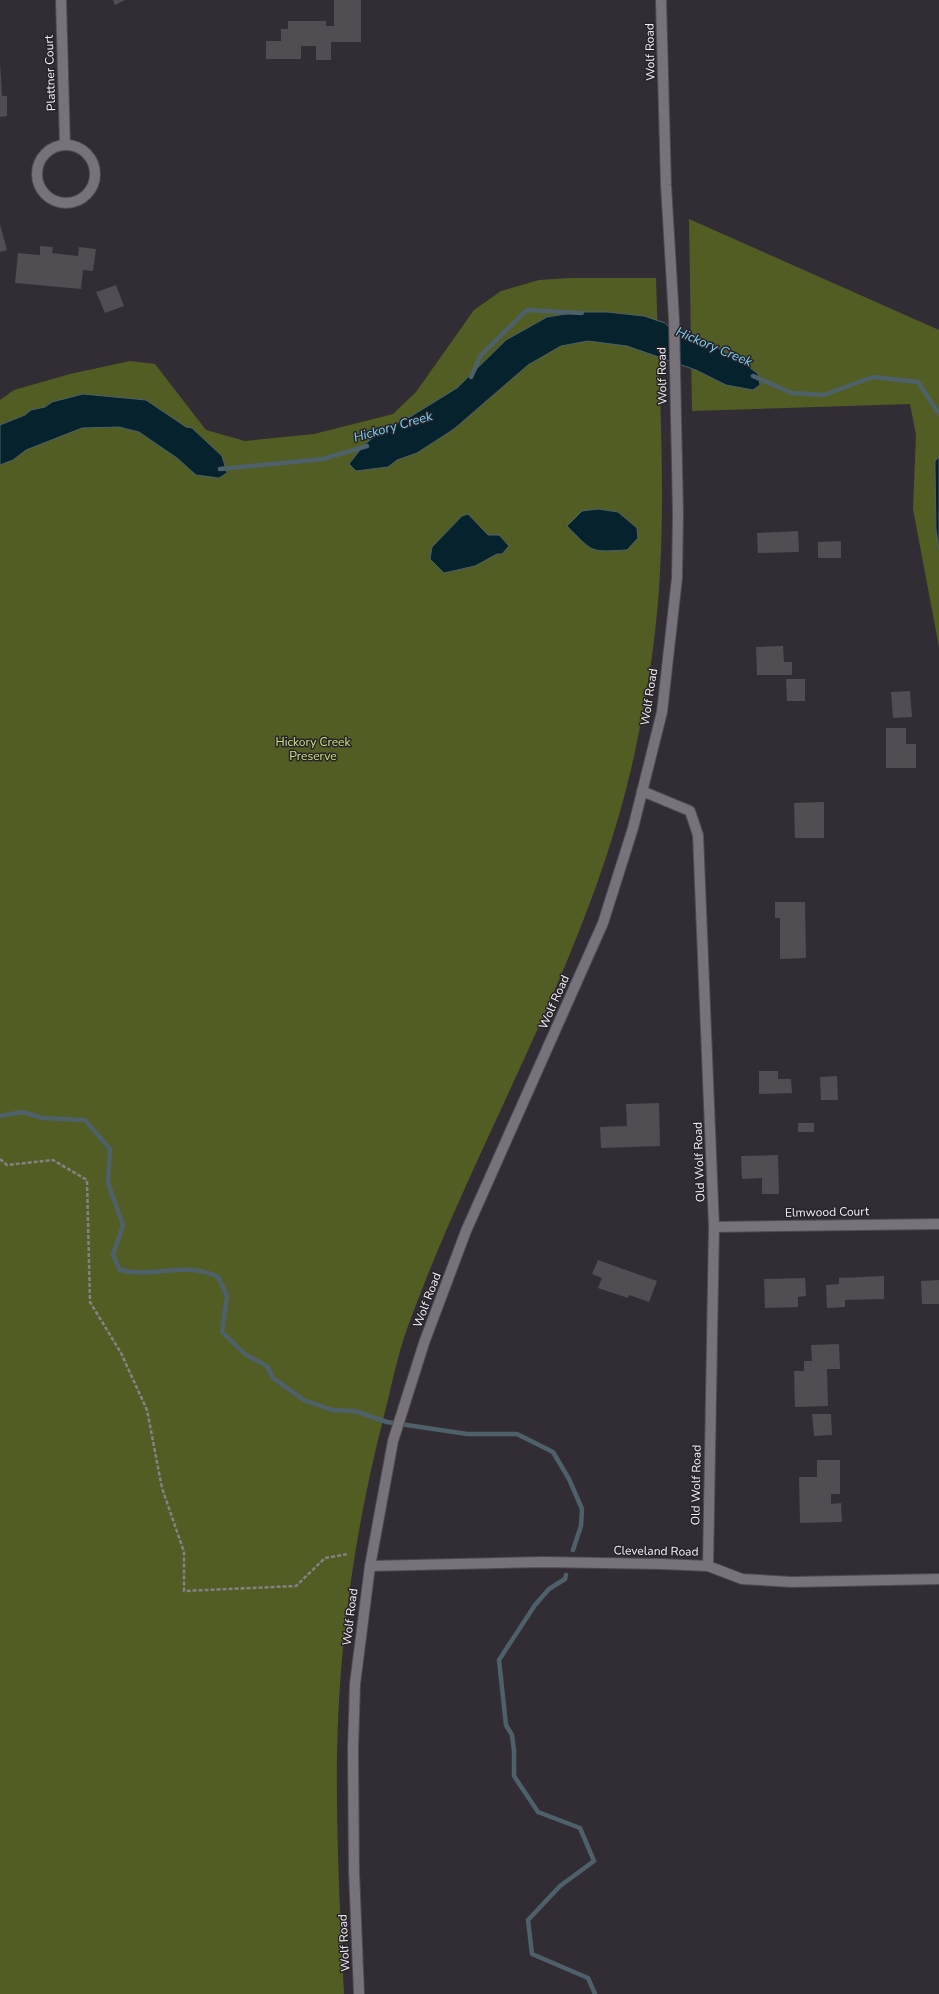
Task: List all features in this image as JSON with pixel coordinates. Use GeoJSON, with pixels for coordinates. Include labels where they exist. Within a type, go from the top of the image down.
{"type":"FeatureCollection","features":[{"type":"Feature","properties":{"kind":"main road","name":"Plattner Court"},"geometry":{"type":"LineString","coordinates":[[61,0],[66,145]]}},
{"type":"Feature","properties":{"kind":"main road","name":"Wolf Road"},"geometry":{"type":"LineString","coordinates":[[359,1994],[354,1871],[352,1749],[355,1684],[370,1566],[393,1441],[424,1343],[466,1231],[603,923],[633,828],[662,712],[677,578],[678,514],[674,319],[666,185],[661,0]]}},
{"type":"Feature","properties":{"kind":"main road"},"geometry":{"type":"LineString","coordinates":[[66,145],[81,150],[88,156],[93,164],[95,173],[93,183],[85,195],[73,202],[63,203],[54,201],[45,195],[40,188],[37,174],[40,160],[46,153],[54,148],[66,145]]}},
{"type":"Feature","properties":{"kind":"main road","name":"Old Wolf Road"},"geometry":{"type":"LineString","coordinates":[[642,791],[690,811],[698,835],[714,1226],[708,1566]]}},
{"type":"Feature","properties":{"kind":"main road","name":"Elmwood Court"},"geometry":{"type":"LineString","coordinates":[[714,1226],[939,1224]]}},
{"type":"Feature","properties":{"kind":"main road","name":"Cleveland Road"},"geometry":{"type":"LineString","coordinates":[[370,1566],[543,1562],[708,1566],[742,1579],[785,1582],[939,1579]]}},
{"type":"Feature","properties":{"kind":"path"},"geometry":{"type":"LineString","coordinates":[[0,1159],[7,1165],[53,1160],[87,1180],[90,1302],[121,1353],[147,1410],[162,1488],[184,1552],[184,1591],[296,1586],[324,1558],[348,1554]]}},
{"type":"Feature","properties":{"kind":"green space"},"geometry":{"type":"Polygon","coordinates":[[[689,219],[939,330],[939,647],[913,509],[916,435],[910,404],[692,411],[689,219]]]}},
{"type":"Feature","properties":{"kind":"green space","name":"Hickory Creek Preserve"},"geometry":{"type":"Polygon","coordinates":[[[570,278],[656,278],[662,512],[659,589],[652,652],[646,694],[634,756],[615,830],[590,903],[562,974],[436,1255],[408,1326],[397,1361],[373,1461],[364,1502],[350,1586],[338,1712],[337,1814],[344,1994],[0,1994],[0,400],[14,390],[70,374],[130,361],[155,364],[206,430],[245,441],[314,434],[393,414],[416,392],[474,310],[501,291],[539,280],[570,278]]]}},
{"type":"Feature","properties":{"kind":"water"},"geometry":{"type":"Polygon","coordinates":[[[579,312],[607,312],[644,316],[665,323],[670,328],[689,334],[698,340],[706,342],[723,351],[729,356],[739,359],[758,374],[760,385],[753,390],[726,385],[696,370],[627,346],[588,341],[561,346],[528,365],[454,429],[417,453],[397,460],[388,467],[356,471],[349,464],[364,445],[381,431],[410,417],[457,388],[506,340],[547,317],[579,312]]]}},
{"type":"Feature","properties":{"kind":"water"},"geometry":{"type":"Polygon","coordinates":[[[83,394],[146,400],[186,427],[192,428],[222,456],[227,473],[219,478],[196,475],[177,458],[139,432],[119,427],[82,428],[26,450],[13,460],[0,465],[0,425],[25,415],[31,410],[45,407],[52,402],[83,394]]]}},
{"type":"Feature","properties":{"kind":"water"},"geometry":{"type":"Polygon","coordinates":[[[939,457],[939,550],[936,529],[935,461],[939,457]]]}},
{"type":"Feature","properties":{"kind":"water"},"geometry":{"type":"Polygon","coordinates":[[[598,509],[618,512],[637,528],[638,538],[627,550],[605,551],[593,549],[582,541],[567,526],[582,511],[598,509]]]}},
{"type":"Feature","properties":{"kind":"water"},"geometry":{"type":"Polygon","coordinates":[[[468,514],[488,535],[499,535],[509,546],[502,554],[497,554],[475,566],[444,573],[430,559],[432,547],[462,516],[468,514]]]}},
{"type":"Feature","properties":{"kind":"building"},"geometry":{"type":"Polygon","coordinates":[[[113,0],[125,0],[115,5],[113,0]]]}},
{"type":"Feature","properties":{"kind":"building"},"geometry":{"type":"Polygon","coordinates":[[[334,0],[361,0],[361,42],[331,42],[331,60],[316,60],[316,46],[301,46],[301,59],[266,59],[266,41],[281,41],[281,29],[288,29],[288,21],[326,21],[326,26],[334,26],[334,0]]]}},
{"type":"Feature","properties":{"kind":"building"},"geometry":{"type":"Polygon","coordinates":[[[0,61],[2,96],[7,96],[7,116],[0,117],[0,61]]]}},
{"type":"Feature","properties":{"kind":"building"},"geometry":{"type":"Polygon","coordinates":[[[0,224],[7,250],[0,252],[0,224]]]}},
{"type":"Feature","properties":{"kind":"building"},"geometry":{"type":"Polygon","coordinates":[[[40,246],[53,247],[52,253],[78,256],[79,247],[96,249],[93,271],[83,270],[81,289],[15,283],[18,253],[40,255],[40,246]]]}},
{"type":"Feature","properties":{"kind":"building"},"geometry":{"type":"Polygon","coordinates":[[[116,285],[124,306],[105,313],[96,292],[116,285]]]}},
{"type":"Feature","properties":{"kind":"building"},"geometry":{"type":"Polygon","coordinates":[[[798,531],[799,552],[758,553],[757,533],[798,531]]]}},
{"type":"Feature","properties":{"kind":"building"},"geometry":{"type":"Polygon","coordinates":[[[841,541],[841,558],[818,558],[818,542],[841,541]]]}},
{"type":"Feature","properties":{"kind":"building"},"geometry":{"type":"Polygon","coordinates":[[[783,646],[784,662],[792,662],[792,675],[757,675],[756,647],[783,646]]]}},
{"type":"Feature","properties":{"kind":"building"},"geometry":{"type":"Polygon","coordinates":[[[786,679],[805,679],[805,701],[787,701],[786,679]]]}},
{"type":"Feature","properties":{"kind":"building"},"geometry":{"type":"Polygon","coordinates":[[[910,691],[912,717],[893,718],[891,692],[910,691]]]}},
{"type":"Feature","properties":{"kind":"building"},"geometry":{"type":"Polygon","coordinates":[[[886,728],[906,728],[906,744],[916,744],[916,768],[886,768],[886,728]]]}},
{"type":"Feature","properties":{"kind":"building"},"geometry":{"type":"Polygon","coordinates":[[[824,802],[824,838],[795,838],[794,803],[824,802]]]}},
{"type":"Feature","properties":{"kind":"building"},"geometry":{"type":"Polygon","coordinates":[[[775,902],[805,902],[806,958],[780,959],[780,918],[775,918],[775,902]]]}},
{"type":"Feature","properties":{"kind":"building"},"geometry":{"type":"Polygon","coordinates":[[[759,1071],[778,1071],[778,1079],[791,1079],[792,1093],[759,1094],[759,1071]]]}},
{"type":"Feature","properties":{"kind":"building"},"geometry":{"type":"Polygon","coordinates":[[[837,1076],[838,1100],[821,1100],[820,1077],[837,1076]]]}},
{"type":"Feature","properties":{"kind":"building"},"geometry":{"type":"Polygon","coordinates":[[[659,1103],[660,1146],[601,1148],[600,1127],[627,1126],[626,1104],[659,1103]]]}},
{"type":"Feature","properties":{"kind":"building"},"geometry":{"type":"Polygon","coordinates":[[[798,1123],[814,1123],[814,1132],[798,1132],[798,1123]]]}},
{"type":"Feature","properties":{"kind":"building"},"geometry":{"type":"Polygon","coordinates":[[[778,1155],[779,1194],[762,1194],[762,1178],[742,1179],[741,1156],[778,1155]]]}},
{"type":"Feature","properties":{"kind":"building"},"geometry":{"type":"Polygon","coordinates":[[[598,1260],[657,1281],[649,1302],[629,1295],[628,1298],[598,1288],[602,1278],[592,1274],[598,1260]]]}},
{"type":"Feature","properties":{"kind":"building"},"geometry":{"type":"Polygon","coordinates":[[[884,1276],[884,1299],[845,1300],[845,1307],[827,1308],[826,1285],[839,1284],[839,1278],[884,1276]]]}},
{"type":"Feature","properties":{"kind":"building"},"geometry":{"type":"Polygon","coordinates":[[[805,1278],[806,1296],[798,1297],[798,1307],[765,1308],[764,1279],[805,1278]]]}},
{"type":"Feature","properties":{"kind":"building"},"geometry":{"type":"Polygon","coordinates":[[[939,1280],[939,1304],[922,1304],[921,1281],[939,1280]]]}},
{"type":"Feature","properties":{"kind":"building"},"geometry":{"type":"Polygon","coordinates":[[[839,1344],[840,1369],[827,1369],[828,1406],[795,1407],[794,1371],[804,1371],[804,1361],[812,1361],[811,1345],[839,1344]]]}},
{"type":"Feature","properties":{"kind":"building"},"geometry":{"type":"Polygon","coordinates":[[[812,1414],[831,1414],[832,1435],[814,1436],[812,1414]]]}},
{"type":"Feature","properties":{"kind":"building"},"geometry":{"type":"Polygon","coordinates":[[[817,1460],[840,1460],[840,1494],[831,1494],[831,1504],[841,1503],[842,1522],[800,1523],[799,1477],[817,1477],[817,1460]]]}},
{"type":"Feature","properties":{"kind":"waterway","name":"Hickory Creek"},"geometry":{"type":"LineString","coordinates":[[471,377],[481,355],[527,310],[582,313]]}},
{"type":"Feature","properties":{"kind":"waterway","name":"Hickory Creek"},"geometry":{"type":"LineString","coordinates":[[753,376],[792,393],[824,395],[873,377],[918,382],[939,414]]}},
{"type":"Feature","properties":{"kind":"waterway","name":"Hickory Creek"},"geometry":{"type":"LineString","coordinates":[[220,469],[323,459],[367,446]]}},
{"type":"Feature","properties":{"kind":"waterway"},"geometry":{"type":"LineString","coordinates":[[0,1116],[23,1112],[42,1118],[85,1120],[110,1149],[108,1183],[123,1225],[113,1255],[120,1270],[133,1272],[193,1270],[206,1272],[218,1277],[227,1296],[222,1332],[246,1355],[267,1366],[273,1378],[304,1400],[332,1410],[355,1411],[387,1422],[467,1434],[517,1434],[553,1452],[569,1479],[582,1509],[581,1526],[573,1550]]}},
{"type":"Feature","properties":{"kind":"waterway"},"geometry":{"type":"LineString","coordinates":[[566,1575],[565,1579],[549,1589],[535,1605],[499,1660],[506,1725],[512,1735],[514,1751],[514,1776],[538,1812],[580,1828],[594,1861],[560,1886],[528,1920],[532,1954],[588,1978],[595,1994]]}}]}
